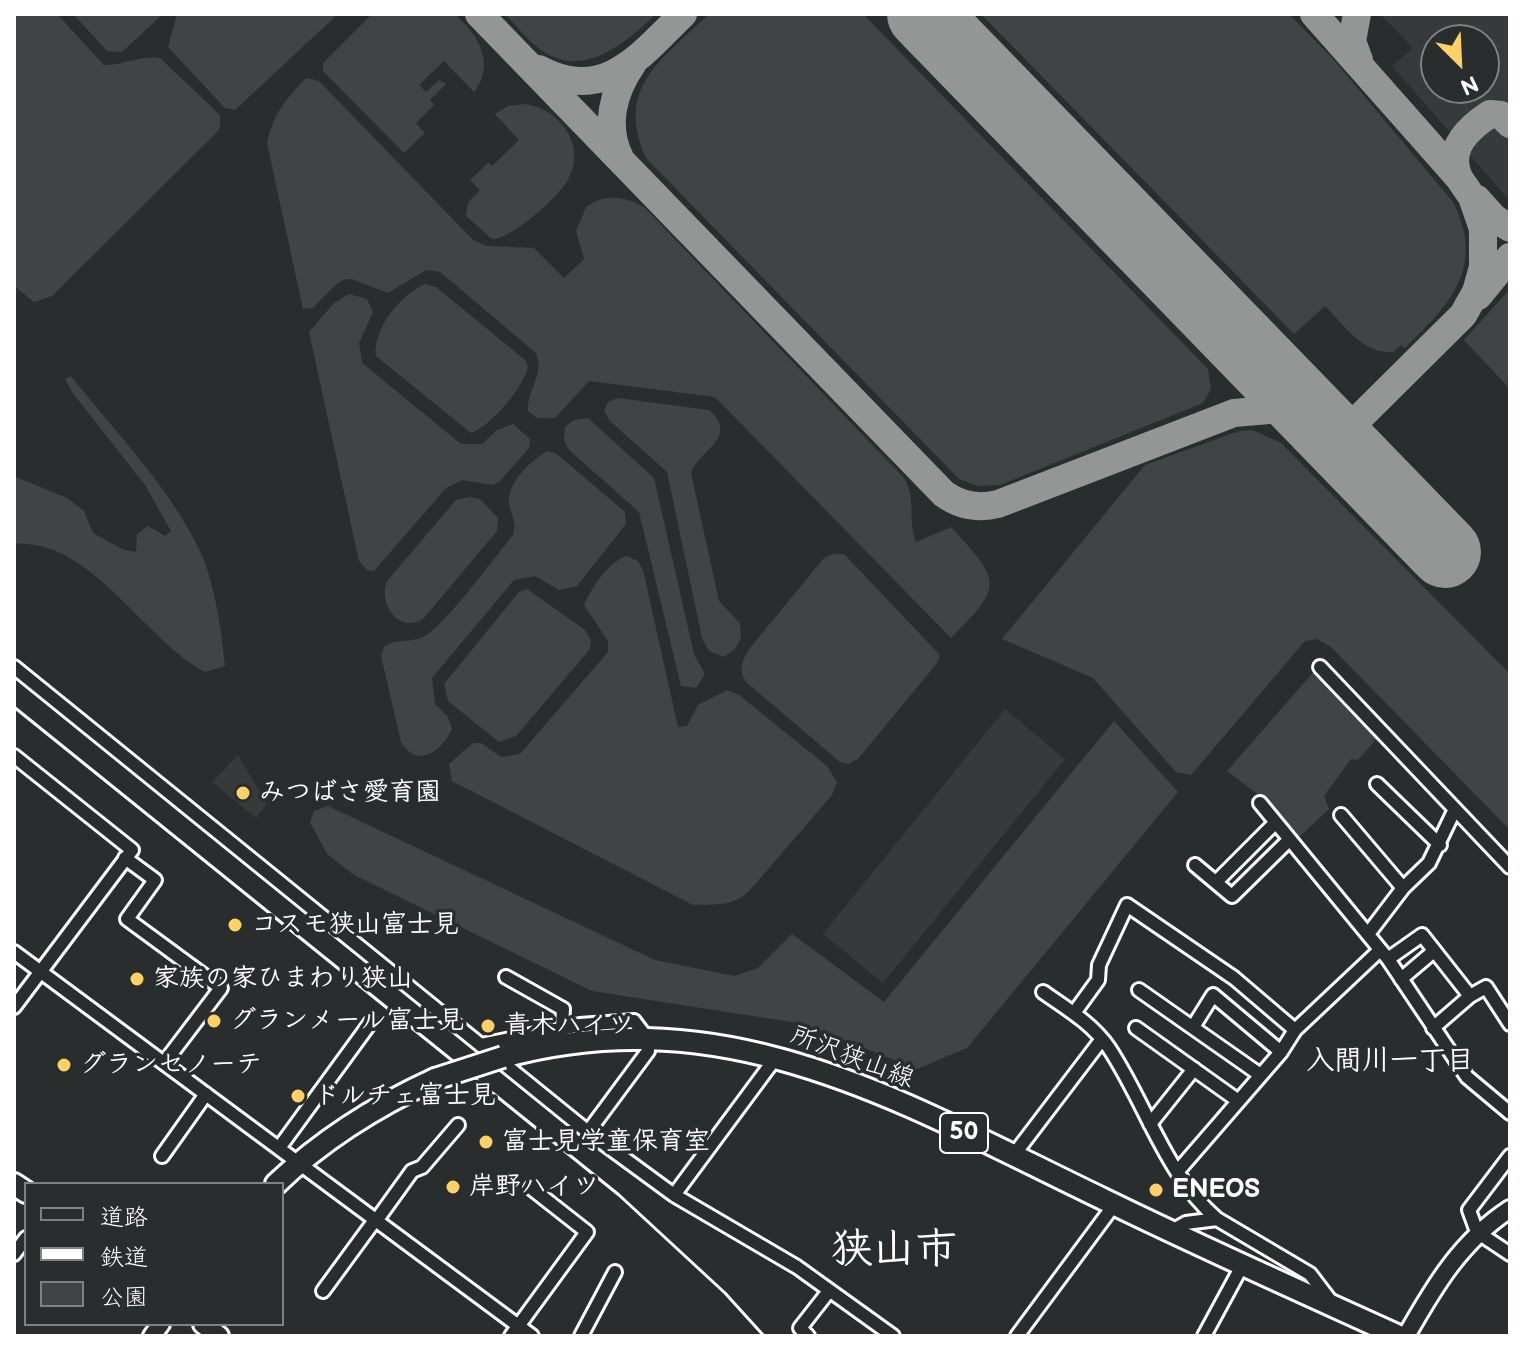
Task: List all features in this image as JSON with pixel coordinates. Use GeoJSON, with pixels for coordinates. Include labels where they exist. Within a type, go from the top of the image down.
{"type":"FeatureCollection","features":[{"type":"Feature","properties":{"kind":"main road","name":"所沢狭山線"},"geometry":{"type":"LineString","coordinates":[[298,1163],[357,1120],[435,1079],[503,1057],[574,1042],[685,1039],[777,1056],[874,1091],[1399,1336]]}},
{"type":"Feature","properties":{"kind":"main road","name":"50"},"geometry":{"type":"LineString","coordinates":[[278,1182],[298,1163]]}},
{"type":"Feature","properties":{"kind":"street"},"geometry":{"type":"LineString","coordinates":[[14,667],[588,1132],[674,1195],[797,1267],[893,1336]]}},
{"type":"Feature","properties":{"kind":"street"},"geometry":{"type":"LineString","coordinates":[[1320,667],[1510,867]]}},
{"type":"Feature","properties":{"kind":"street"},"geometry":{"type":"LineString","coordinates":[[14,756],[132,850],[14,1007]]}},
{"type":"Feature","properties":{"kind":"street"},"geometry":{"type":"LineString","coordinates":[[1377,784],[1440,845]]}},
{"type":"Feature","properties":{"kind":"street"},"geometry":{"type":"LineString","coordinates":[[1260,803],[1384,955],[1475,1086],[1510,1113]]}},
{"type":"Feature","properties":{"kind":"street"},"geometry":{"type":"LineString","coordinates":[[1368,934],[1403,888],[1429,863],[1455,809]]}},
{"type":"Feature","properties":{"kind":"street"},"geometry":{"type":"LineString","coordinates":[[1341,815],[1403,888]]}},
{"type":"Feature","properties":{"kind":"street"},"geometry":{"type":"LineString","coordinates":[[1216,882],[1275,823]]}},
{"type":"Feature","properties":{"kind":"street"},"geometry":{"type":"LineString","coordinates":[[1195,865],[1232,896],[1289,840]]}},
{"type":"Feature","properties":{"kind":"street"},"geometry":{"type":"LineString","coordinates":[[125,858],[155,880],[127,919],[221,988],[164,1063]]}},
{"type":"Feature","properties":{"kind":"street"},"geometry":{"type":"LineString","coordinates":[[1074,1013],[1098,980],[1099,965],[1127,905],[1234,978],[1295,1030]]}},
{"type":"Feature","properties":{"kind":"street"},"geometry":{"type":"LineString","coordinates":[[1177,1172],[1281,1052],[1295,1030],[1384,955],[1422,935],[1470,996]]}},
{"type":"Feature","properties":{"kind":"street"},"geometry":{"type":"LineString","coordinates":[[1401,979],[1434,951]]}},
{"type":"Feature","properties":{"kind":"street"},"geometry":{"type":"LineString","coordinates":[[14,952],[376,1221],[514,1331],[532,1336]]}},
{"type":"Feature","properties":{"kind":"street"},"geometry":{"type":"LineString","coordinates":[[506,977],[563,1009],[562,1028]]}},
{"type":"Feature","properties":{"kind":"street"},"geometry":{"type":"LineString","coordinates":[[1433,1028],[1470,996],[1486,987],[1510,1024]]}},
{"type":"Feature","properties":{"kind":"street"},"geometry":{"type":"LineString","coordinates":[[1139,990],[1259,1074]]}},
{"type":"Feature","properties":{"kind":"street"},"geometry":{"type":"LineString","coordinates":[[1043,992],[1074,1013],[1102,1039],[1194,1199],[1217,1219],[1310,1274],[1333,1306]]}},
{"type":"Feature","properties":{"kind":"street"},"geometry":{"type":"LineString","coordinates":[[1193,1027],[1213,995],[1281,1052]]}},
{"type":"Feature","properties":{"kind":"street"},"geometry":{"type":"LineString","coordinates":[[481,1045],[562,1028],[634,1021],[649,1041],[648,1051],[588,1132]]}},
{"type":"Feature","properties":{"kind":"street"},"geometry":{"type":"LineString","coordinates":[[279,1148],[371,1022]]}},
{"type":"Feature","properties":{"kind":"street"},"geometry":{"type":"LineString","coordinates":[[1136,1028],[1237,1100]]}},
{"type":"Feature","properties":{"kind":"street"},"geometry":{"type":"LineString","coordinates":[[1013,1156],[1102,1039]]}},
{"type":"Feature","properties":{"kind":"street"},"geometry":{"type":"LineString","coordinates":[[674,1195],[777,1056]]}},
{"type":"Feature","properties":{"kind":"street"},"geometry":{"type":"LineString","coordinates":[[1150,1124],[1194,1069]]}},
{"type":"Feature","properties":{"kind":"street"},"geometry":{"type":"LineString","coordinates":[[162,1156],[206,1094]]}},
{"type":"Feature","properties":{"kind":"street"},"geometry":{"type":"LineString","coordinates":[[323,1291],[412,1171],[422,1167],[458,1125]]}},
{"type":"Feature","properties":{"kind":"street"},"geometry":{"type":"LineString","coordinates":[[1510,1156],[1469,1210],[1477,1232],[1510,1254]]}},
{"type":"Feature","properties":{"kind":"street"},"geometry":{"type":"LineString","coordinates":[[514,1331],[587,1232],[531,1188]]}},
{"type":"Feature","properties":{"kind":"street"},"geometry":{"type":"LineString","coordinates":[[1024,1334],[1114,1205]]}},
{"type":"Feature","properties":{"kind":"street"},"geometry":{"type":"LineString","coordinates":[[1406,1336],[1437,1281],[1477,1232],[1510,1209]]}},
{"type":"Feature","properties":{"kind":"street"},"geometry":{"type":"LineString","coordinates":[[1172,1231],[1186,1223],[1217,1219]]}},
{"type":"Feature","properties":{"kind":"street"},"geometry":{"type":"LineString","coordinates":[[1204,1336],[1243,1264]]}},
{"type":"Feature","properties":{"kind":"street"},"geometry":{"type":"LineString","coordinates":[[582,1336],[615,1272]]}},
{"type":"Feature","properties":{"kind":"street"},"geometry":{"type":"LineString","coordinates":[[808,1336],[800,1328],[829,1291]]}},
{"type":"Feature","properties":{"kind":"shaded area"},"geometry":{"type":"Polygon","coordinates":[[[1380,14],[1510,14],[1510,201],[1425,104],[1500,104],[1500,24],[1420,24],[1420,98],[1392,66],[1413,48],[1380,14]]]}},
{"type":"Feature","properties":{"kind":"shaded area"},"geometry":{"type":"Polygon","coordinates":[[[1005,709],[1065,759],[883,983],[823,934],[1005,709]]]}},
{"type":"Feature","properties":{"kind":"shaded area","name":"みつばさ愛育園"},"geometry":{"type":"Polygon","coordinates":[[[238,755],[267,804],[256,818],[212,782],[238,755]]]}},
{"type":"Feature","properties":{"kind":"green space"},"geometry":{"type":"Polygon","coordinates":[[[14,14],[57,14],[104,65],[160,58],[220,115],[220,128],[216,133],[52,296],[34,302],[14,286],[14,14]]]}},
{"type":"Feature","properties":{"kind":"green space"},"geometry":{"type":"Polygon","coordinates":[[[73,14],[163,14],[122,52],[107,51],[73,14]]]}},
{"type":"Feature","properties":{"kind":"green space"},"geometry":{"type":"Polygon","coordinates":[[[177,14],[338,14],[235,110],[225,108],[168,47],[177,14]]]}},
{"type":"Feature","properties":{"kind":"green space"},"geometry":{"type":"Polygon","coordinates":[[[372,14],[454,14],[477,40],[484,60],[484,71],[474,92],[444,61],[419,85],[426,92],[439,80],[446,84],[430,100],[434,105],[416,123],[425,133],[404,153],[323,71],[323,63],[372,14]]]}},
{"type":"Feature","properties":{"kind":"green space"},"geometry":{"type":"Polygon","coordinates":[[[505,14],[656,14],[616,47],[585,60],[569,61],[552,56],[536,46],[505,14]]]}},
{"type":"Feature","properties":{"kind":"green space"},"geometry":{"type":"Polygon","coordinates":[[[709,14],[863,14],[1208,369],[1211,389],[1203,403],[1000,485],[978,486],[959,479],[646,158],[638,133],[636,112],[640,93],[660,61],[709,14]]]}},
{"type":"Feature","properties":{"kind":"green space"},"geometry":{"type":"Polygon","coordinates":[[[981,14],[1289,14],[1334,60],[1453,202],[1466,246],[1464,266],[1449,300],[1405,348],[1401,345],[1393,352],[1363,344],[1325,306],[1294,334],[981,14]]]}},
{"type":"Feature","properties":{"kind":"green space"},"geometry":{"type":"Polygon","coordinates":[[[306,78],[319,81],[473,240],[487,246],[534,248],[564,278],[584,259],[576,231],[586,207],[616,198],[645,208],[904,478],[910,494],[916,542],[951,527],[980,560],[990,584],[987,595],[968,621],[951,638],[715,397],[589,381],[555,418],[537,418],[528,411],[538,369],[536,353],[440,272],[426,270],[388,293],[348,279],[335,286],[313,308],[303,309],[267,143],[281,108],[306,78]]]}},
{"type":"Feature","properties":{"kind":"green space"},"geometry":{"type":"Polygon","coordinates":[[[524,104],[548,112],[558,120],[571,141],[573,165],[564,186],[546,205],[523,225],[492,239],[466,216],[468,203],[480,190],[470,180],[488,163],[492,166],[519,140],[495,114],[508,106],[524,104]]]}},
{"type":"Feature","properties":{"kind":"green space"},"geometry":{"type":"Polygon","coordinates":[[[425,284],[436,287],[525,360],[528,367],[520,385],[505,405],[471,433],[376,356],[383,324],[398,304],[425,284]]]}},
{"type":"Feature","properties":{"kind":"green space"},"geometry":{"type":"Polygon","coordinates":[[[1510,289],[1510,389],[1464,340],[1510,289]]]}},
{"type":"Feature","properties":{"kind":"green space"},"geometry":{"type":"Polygon","coordinates":[[[349,294],[367,299],[373,312],[359,343],[362,363],[461,444],[482,444],[497,430],[513,424],[530,439],[529,448],[500,481],[493,485],[462,480],[446,488],[374,571],[367,570],[359,561],[309,332],[334,303],[349,294]]]}},
{"type":"Feature","properties":{"kind":"green space"},"geometry":{"type":"Polygon","coordinates":[[[71,376],[156,480],[198,547],[213,590],[225,666],[205,672],[182,657],[92,573],[67,557],[42,546],[14,544],[14,476],[67,498],[84,511],[93,533],[124,550],[136,552],[137,534],[148,526],[165,536],[171,531],[145,485],[72,392],[65,379],[71,376]]]}},
{"type":"Feature","properties":{"kind":"green space"},"geometry":{"type":"Polygon","coordinates":[[[617,398],[709,410],[717,420],[719,436],[691,473],[719,601],[740,623],[741,638],[735,649],[724,657],[709,651],[702,638],[667,472],[610,421],[604,411],[608,402],[617,398]]]}},
{"type":"Feature","properties":{"kind":"green space"},"geometry":{"type":"Polygon","coordinates":[[[588,418],[654,478],[694,654],[705,674],[696,688],[681,686],[639,512],[569,450],[564,440],[565,427],[574,420],[588,418]]]}},
{"type":"Feature","properties":{"kind":"green space"},"geometry":{"type":"Polygon","coordinates":[[[1252,430],[1281,443],[1510,674],[1510,830],[1331,647],[1317,639],[1305,641],[1191,775],[1176,772],[1093,678],[1002,639],[1145,465],[1239,431],[1252,430]]]}},
{"type":"Feature","properties":{"kind":"green space"},"geometry":{"type":"Polygon","coordinates":[[[547,451],[557,454],[625,512],[626,524],[577,586],[559,590],[535,576],[514,580],[432,678],[435,704],[448,717],[452,729],[435,750],[421,756],[414,755],[401,742],[381,656],[384,647],[425,636],[470,589],[513,535],[514,522],[509,503],[512,487],[527,466],[547,451]]]}},
{"type":"Feature","properties":{"kind":"green space"},"geometry":{"type":"Polygon","coordinates":[[[469,497],[480,499],[498,518],[497,531],[423,619],[414,623],[398,619],[392,614],[385,598],[387,581],[456,500],[469,497]]]}},
{"type":"Feature","properties":{"kind":"green space"},"geometry":{"type":"Polygon","coordinates":[[[844,554],[940,655],[937,663],[858,759],[849,764],[840,762],[746,682],[742,669],[749,649],[824,558],[844,554]]]}},
{"type":"Feature","properties":{"kind":"green space"},"geometry":{"type":"Polygon","coordinates":[[[627,556],[638,561],[643,570],[678,727],[687,726],[698,705],[727,690],[739,695],[827,766],[837,782],[832,795],[751,889],[732,902],[693,905],[452,781],[449,764],[473,743],[481,743],[501,757],[520,754],[608,652],[608,641],[584,605],[607,569],[627,556]]]}},
{"type":"Feature","properties":{"kind":"green space"},"geometry":{"type":"Polygon","coordinates":[[[527,589],[585,630],[591,640],[590,649],[516,736],[499,742],[448,701],[444,684],[519,592],[527,589]]]}},
{"type":"Feature","properties":{"kind":"green space"},"geometry":{"type":"Polygon","coordinates":[[[1316,669],[1379,736],[1358,760],[1351,759],[1324,796],[1329,809],[1295,841],[1272,805],[1227,771],[1316,669]]]}},
{"type":"Feature","properties":{"kind":"green space"},"geometry":{"type":"Polygon","coordinates":[[[1114,721],[1178,792],[967,1048],[917,1069],[804,1024],[592,991],[354,875],[327,854],[310,822],[314,811],[328,806],[655,960],[734,976],[758,968],[792,934],[884,1002],[1114,721]]]}},
{"type":"Feature","properties":{"kind":"taxiway"},"geometry":{"type":"LineString","coordinates":[[479,14],[944,494],[963,504],[998,504],[1234,413],[1281,409],[1313,415]]}},
{"type":"Feature","properties":{"kind":"taxiway"},"geometry":{"type":"LineString","coordinates":[[539,69],[562,78],[583,81],[602,78],[636,59],[683,14]]}},
{"type":"Feature","properties":{"kind":"taxiway"},"geometry":{"type":"LineString","coordinates":[[1314,14],[1459,178],[1472,197],[1483,229],[1483,267],[1476,292],[1463,315],[1337,440]]}},
{"type":"Feature","properties":{"kind":"taxiway"},"geometry":{"type":"LineString","coordinates":[[1357,14],[1352,41],[1359,60]]}},
{"type":"Feature","properties":{"kind":"taxiway"},"geometry":{"type":"LineString","coordinates":[[620,158],[612,134],[613,109],[620,85],[633,63]]}},
{"type":"Feature","properties":{"kind":"taxiway"},"geometry":{"type":"LineString","coordinates":[[1459,178],[1455,158],[1467,133],[1490,114],[1501,115],[1510,124]]}},
{"type":"Feature","properties":{"kind":"taxiway"},"geometry":{"type":"LineString","coordinates":[[1477,199],[1494,218],[1510,228]]}},
{"type":"Feature","properties":{"kind":"taxiway"},"geometry":{"type":"LineString","coordinates":[[1478,296],[1510,257]]}},
{"type":"Feature","properties":{"kind":"runway"},"geometry":{"type":"LineString","coordinates":[[923,14],[1445,552]]}},
{"type":"Feature","properties":{"kind":"railway"},"geometry":{"type":"LineString","coordinates":[[14,707],[619,1195],[725,1293],[764,1336]]}},
{"type":"Feature","properties":{"kind":"place","name":"みつばさ愛育園"},"geometry":{"type":"Point","coordinates":[243,793]}},
{"type":"Feature","properties":{"kind":"place","name":"コスモ狭山富士見"},"geometry":{"type":"Point","coordinates":[235,925]}},
{"type":"Feature","properties":{"kind":"place","name":"家族の家ひまわり狭山"},"geometry":{"type":"Point","coordinates":[137,979]}},
{"type":"Feature","properties":{"kind":"place","name":"グランメール富士見"},"geometry":{"type":"Point","coordinates":[214,1021]}},
{"type":"Feature","properties":{"kind":"place","name":"青木ハイツ"},"geometry":{"type":"Point","coordinates":[488,1026]}},
{"type":"Feature","properties":{"kind":"place","name":"グランセノーテ"},"geometry":{"type":"Point","coordinates":[64,1065]}},
{"type":"Feature","properties":{"kind":"place","name":"ドルチェ富士見"},"geometry":{"type":"Point","coordinates":[298,1096]}},
{"type":"Feature","properties":{"kind":"place","name":"富士見学童保育室"},"geometry":{"type":"Point","coordinates":[486,1142]}},
{"type":"Feature","properties":{"kind":"place","name":"岸野ハイツ"},"geometry":{"type":"Point","coordinates":[453,1187]}},
{"type":"Feature","properties":{"kind":"place","name":"ENEOS"},"geometry":{"type":"Point","coordinates":[1156,1190]}},
{"type":"Feature","properties":{"kind":"district","name":"入間川一丁目"},"geometry":{"type":"Point","coordinates":[1390,1062]}},
{"type":"Feature","properties":{"kind":"district","name":"狭山市"},"geometry":{"type":"Point","coordinates":[894,1251]}}]}
